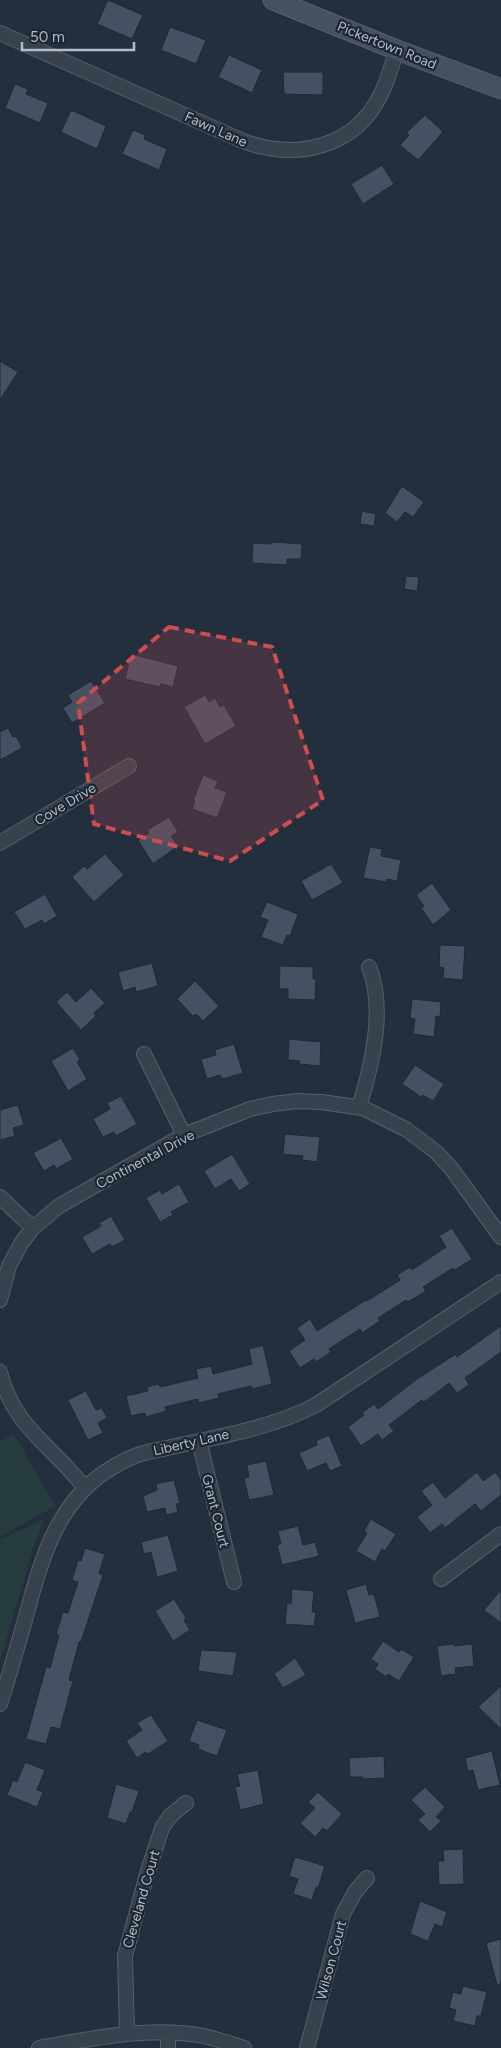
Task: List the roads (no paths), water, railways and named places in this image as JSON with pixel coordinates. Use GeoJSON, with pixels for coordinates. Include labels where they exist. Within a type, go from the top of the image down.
{"type":"FeatureCollection","features":[{"type":"Feature","properties":{"kind":"street","name":"Pickertown Road"},"geometry":{"type":"LineString","coordinates":[[273,0],[501,90]]}},
{"type":"Feature","properties":{"kind":"street","name":"Fawn Lane"},"geometry":{"type":"LineString","coordinates":[[0,33],[243,142],[257,147],[280,151],[302,150],[321,146],[341,137],[359,123],[381,94],[397,50]]}},
{"type":"Feature","properties":{"kind":"street","name":"Cove Drive"},"geometry":{"type":"LineString","coordinates":[[0,842],[129,766]]}},
{"type":"Feature","properties":{"kind":"street"},"geometry":{"type":"LineString","coordinates":[[358,1107],[372,1062],[375,1025],[376,992],[374,979],[369,967]]}},
{"type":"Feature","properties":{"kind":"street"},"geometry":{"type":"LineString","coordinates":[[144,1054],[184,1134]]}},
{"type":"Feature","properties":{"kind":"street","name":"Continental Drive"},"geometry":{"type":"LineString","coordinates":[[0,1300],[9,1266],[22,1242],[33,1228],[59,1206],[184,1134],[250,1109],[273,1104],[297,1101],[358,1107],[379,1115],[407,1130],[436,1152],[451,1168],[501,1237]]}},
{"type":"Feature","properties":{"kind":"street"},"geometry":{"type":"LineString","coordinates":[[0,1197],[33,1228]]}},
{"type":"Feature","properties":{"kind":"street","name":"Liberty Lane"},"geometry":{"type":"LineString","coordinates":[[0,1704],[41,1562],[51,1537],[62,1517],[86,1486],[105,1471],[141,1454],[281,1420],[316,1405],[501,1282]]}},
{"type":"Feature","properties":{"kind":"street"},"geometry":{"type":"LineString","coordinates":[[0,1372],[8,1396],[29,1429],[86,1486]]}},
{"type":"Feature","properties":{"kind":"street","name":"Grant Court"},"geometry":{"type":"LineString","coordinates":[[199,1441],[234,1582]]}},
{"type":"Feature","properties":{"kind":"street"},"geometry":{"type":"LineString","coordinates":[[441,1579],[501,1534]]}},
{"type":"Feature","properties":{"kind":"street","name":"Cleveland Court"},"geometry":{"type":"LineString","coordinates":[[127,2034],[124,1956],[162,1828],[170,1816],[186,1803]]}},
{"type":"Feature","properties":{"kind":"street","name":"Wilson Court"},"geometry":{"type":"LineString","coordinates":[[307,2048],[343,1914],[355,1892],[367,1878]]}},
{"type":"Feature","properties":{"kind":"street"},"geometry":{"type":"LineString","coordinates":[[168,2033],[168,2048]]}},
{"type":"Feature","properties":{"kind":"street"},"geometry":{"type":"LineString","coordinates":[[39,2048],[104,2036],[168,2033],[203,2036],[244,2048]]}}]}
